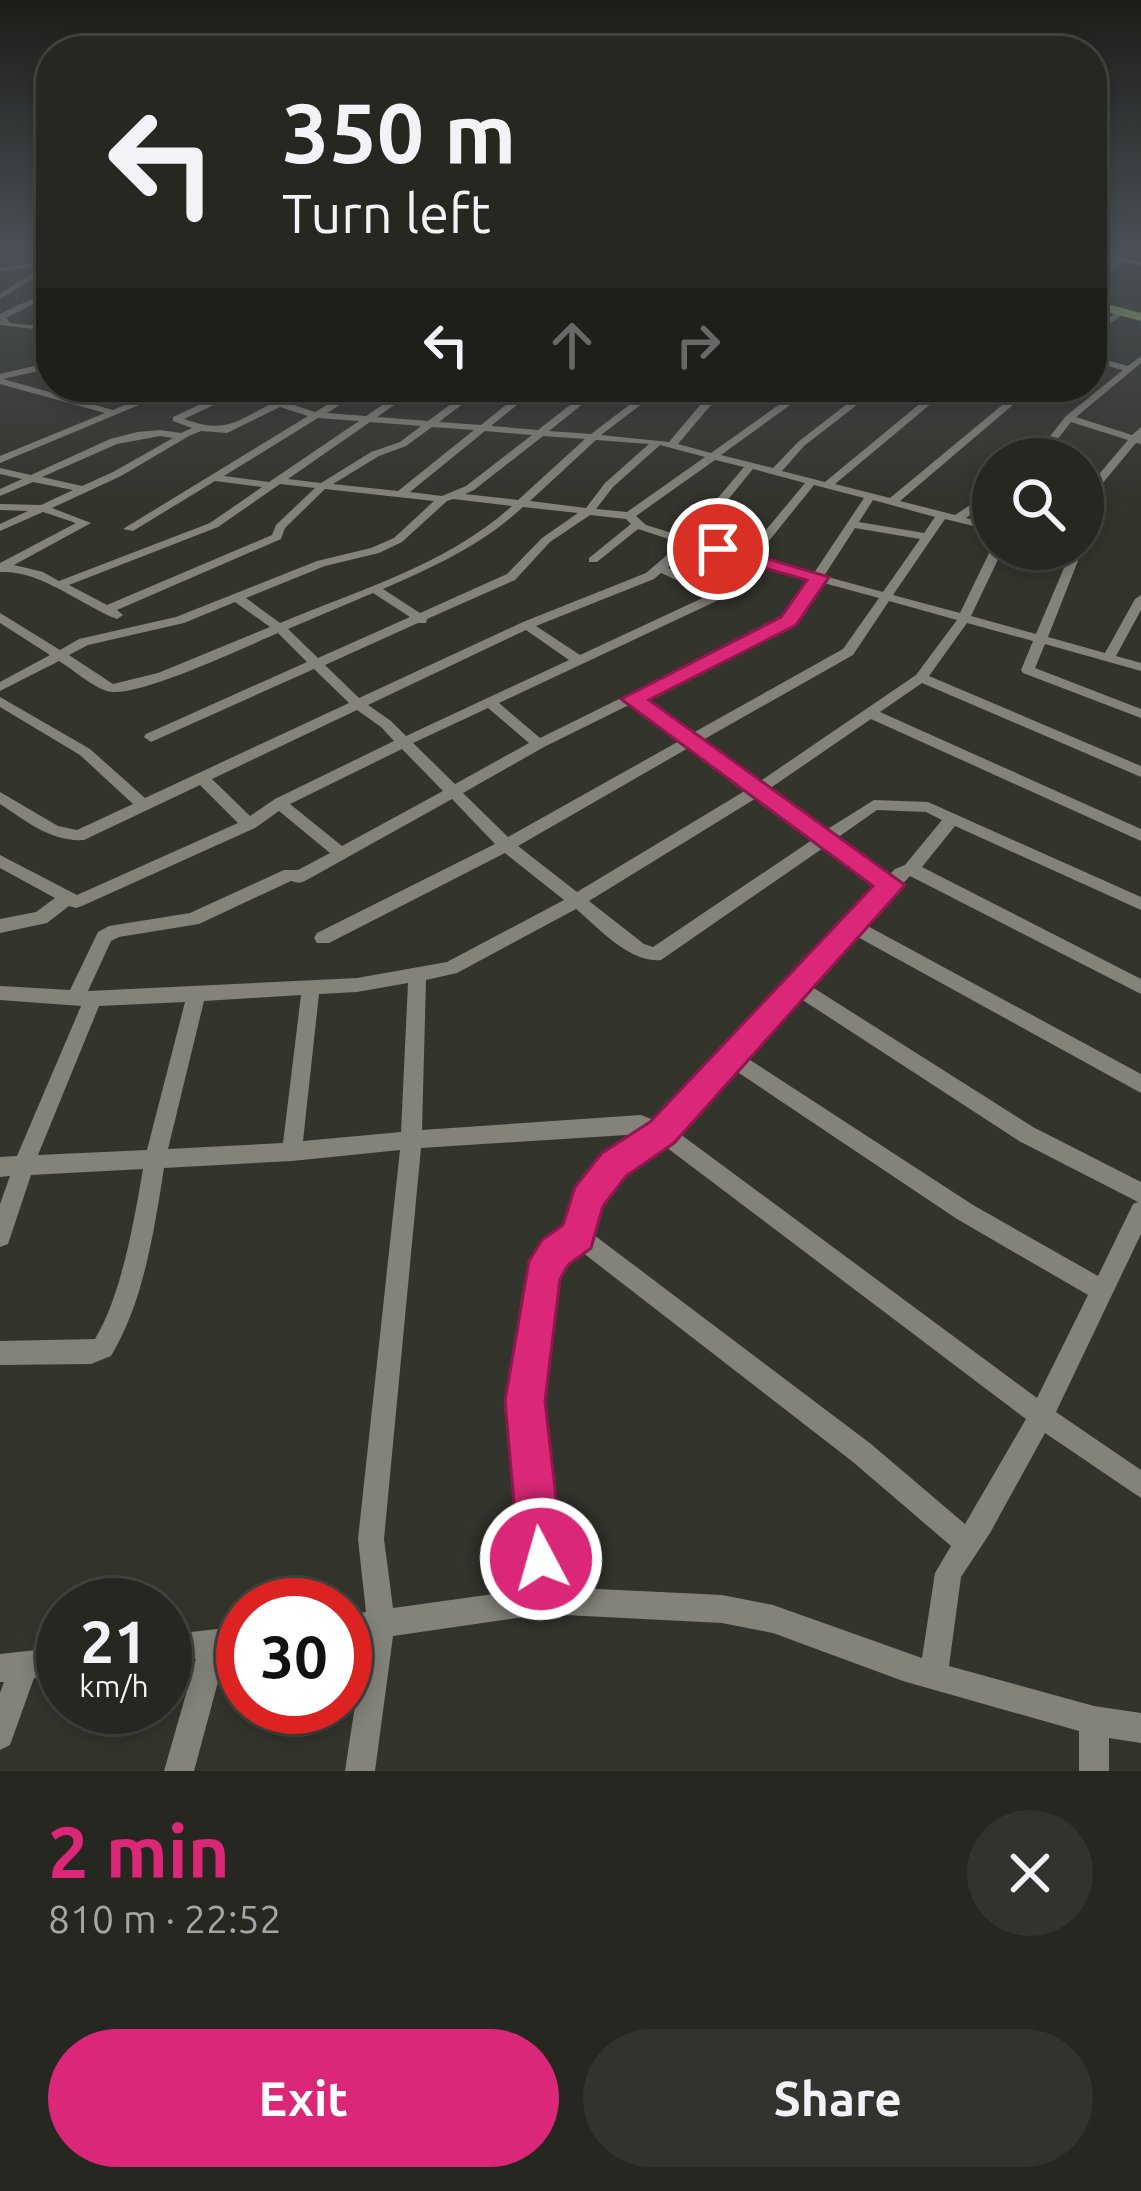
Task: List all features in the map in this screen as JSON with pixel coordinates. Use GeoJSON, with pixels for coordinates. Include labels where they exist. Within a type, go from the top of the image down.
{"type":"FeatureCollection","features":[{"type":"Feature","properties":{"kind":"street"},"geometry":{"type":"LineString","coordinates":[[1107,387],[1141,358]]}},
{"type":"Feature","properties":{"kind":"street"},"geometry":{"type":"LineString","coordinates":[[1107,363],[1130,369]]}},
{"type":"Feature","properties":{"kind":"street"},"geometry":{"type":"LineString","coordinates":[[0,379],[36,367]]}},
{"type":"Feature","properties":{"kind":"street"},"geometry":{"type":"LineString","coordinates":[[0,379],[36,388]]}},
{"type":"Feature","properties":{"kind":"street"},"geometry":{"type":"LineString","coordinates":[[86,402],[114,413]]}},
{"type":"Feature","properties":{"kind":"street"},"geometry":{"type":"LineString","coordinates":[[0,456],[140,402]]}},
{"type":"Feature","properties":{"kind":"street"},"geometry":{"type":"LineString","coordinates":[[209,402],[176,418],[224,431],[279,402]]}},
{"type":"Feature","properties":{"kind":"street"},"geometry":{"type":"LineString","coordinates":[[271,402],[314,415],[369,422],[599,434],[665,444],[972,523]]}},
{"type":"Feature","properties":{"kind":"street"},"geometry":{"type":"LineString","coordinates":[[130,529],[337,402]]}},
{"type":"Feature","properties":{"kind":"street"},"geometry":{"type":"LineString","coordinates":[[59,585],[204,530],[395,402]]}},
{"type":"Feature","properties":{"kind":"street"},"geometry":{"type":"LineString","coordinates":[[109,609],[278,537],[280,527],[325,485],[460,402]]}},
{"type":"Feature","properties":{"kind":"street"},"geometry":{"type":"LineString","coordinates":[[400,495],[514,402]]}},
{"type":"Feature","properties":{"kind":"street"},"geometry":{"type":"LineString","coordinates":[[0,687],[59,656],[127,629],[152,629],[321,563],[375,551],[405,536],[449,497],[579,402]]}},
{"type":"Feature","properties":{"kind":"street"},"geometry":{"type":"LineString","coordinates":[[0,617],[101,683],[120,689],[280,629],[444,559],[501,522],[641,402]]}},
{"type":"Feature","properties":{"kind":"street"},"geometry":{"type":"LineString","coordinates":[[706,402],[711,403]]}},
{"type":"Feature","properties":{"kind":"street"},"geometry":{"type":"LineString","coordinates":[[593,560],[676,478],[717,458],[790,402]]}},
{"type":"Feature","properties":{"kind":"street"},"geometry":{"type":"LineString","coordinates":[[774,473],[801,444],[856,402]]}},
{"type":"Feature","properties":{"kind":"street"},"geometry":{"type":"LineString","coordinates":[[826,486],[928,402]]}},
{"type":"Feature","properties":{"kind":"street"},"geometry":{"type":"LineString","coordinates":[[893,501],[1011,402]]}},
{"type":"Feature","properties":{"kind":"street"},"geometry":{"type":"LineString","coordinates":[[1053,438],[1089,402]]}},
{"type":"Feature","properties":{"kind":"street"},"geometry":{"type":"LineString","coordinates":[[151,737],[511,577],[546,540],[590,510],[608,485],[711,403]]}},
{"type":"Feature","properties":{"kind":"street"},"geometry":{"type":"LineString","coordinates":[[1069,418],[1138,436],[1104,476]]}},
{"type":"Feature","properties":{"kind":"street"},"geometry":{"type":"LineString","coordinates":[[0,528],[200,428]]}},
{"type":"Feature","properties":{"kind":"street"},"geometry":{"type":"LineString","coordinates":[[0,493],[112,443],[148,435],[183,436]]}},
{"type":"Feature","properties":{"kind":"street"},"geometry":{"type":"LineString","coordinates":[[0,797],[54,831],[78,836],[527,625],[662,569],[750,466]]}},
{"type":"Feature","properties":{"kind":"street"},"geometry":{"type":"LineString","coordinates":[[0,471],[28,481],[82,489]]}},
{"type":"Feature","properties":{"kind":"street"},"geometry":{"type":"LineString","coordinates":[[216,478],[590,510],[633,520],[688,542],[1141,667]]}},
{"type":"Feature","properties":{"kind":"street"},"geometry":{"type":"LineString","coordinates":[[0,861],[66,899],[80,901],[249,824],[280,802],[719,595],[811,482]]}},
{"type":"Feature","properties":{"kind":"street"},"geometry":{"type":"LineString","coordinates":[[0,1236],[12,1167],[85,998],[97,947],[115,931],[194,919],[290,874],[299,878],[451,790],[788,621],[856,525],[870,497]]}},
{"type":"Feature","properties":{"kind":"street"},"geometry":{"type":"LineString","coordinates":[[323,938],[506,845],[848,652],[928,537],[972,504]]}},
{"type":"Feature","properties":{"kind":"street"},"geometry":{"type":"LineString","coordinates":[[0,507],[41,508],[85,523],[2,567]]}},
{"type":"Feature","properties":{"kind":"street"},"geometry":{"type":"LineString","coordinates":[[856,525],[928,537]]}},
{"type":"Feature","properties":{"kind":"street"},"geometry":{"type":"LineString","coordinates":[[2,567],[59,585],[109,609],[127,629]]}},
{"type":"Feature","properties":{"kind":"street"},"geometry":{"type":"LineString","coordinates":[[662,569],[719,595]]}},
{"type":"Feature","properties":{"kind":"street"},"geometry":{"type":"LineString","coordinates":[[0,993],[85,998],[196,995],[417,976],[451,968],[576,901],[758,789],[921,678],[964,619],[987,570]]}},
{"type":"Feature","properties":{"kind":"street"},"geometry":{"type":"LineString","coordinates":[[1070,570],[1029,666],[1032,673],[1141,714]]}},
{"type":"Feature","properties":{"kind":"street"},"geometry":{"type":"LineString","coordinates":[[376,589],[422,620]]}},
{"type":"Feature","properties":{"kind":"street"},"geometry":{"type":"LineString","coordinates":[[238,598],[321,665],[506,845],[638,949],[655,955],[874,805],[890,802],[928,807],[1141,904]]}},
{"type":"Feature","properties":{"kind":"street"},"geometry":{"type":"LineString","coordinates":[[1110,656],[1136,620],[1141,599]]}},
{"type":"Feature","properties":{"kind":"street"},"geometry":{"type":"LineString","coordinates":[[527,625],[580,661]]}},
{"type":"Feature","properties":{"kind":"street"},"geometry":{"type":"LineString","coordinates":[[921,678],[1141,772]]}},
{"type":"Feature","properties":{"kind":"street"},"geometry":{"type":"LineString","coordinates":[[633,699],[891,885]]}},
{"type":"Feature","properties":{"kind":"street"},"geometry":{"type":"LineString","coordinates":[[0,701],[85,752],[141,803]]}},
{"type":"Feature","properties":{"kind":"street"},"geometry":{"type":"LineString","coordinates":[[490,703],[539,744]]}},
{"type":"Feature","properties":{"kind":"street"},"geometry":{"type":"LineString","coordinates":[[870,713],[1141,835]]}},
{"type":"Feature","properties":{"kind":"street"},"geometry":{"type":"LineString","coordinates":[[201,777],[249,824]]}},
{"type":"Feature","properties":{"kind":"street"},"geometry":{"type":"LineString","coordinates":[[280,802],[304,829],[341,853]]}},
{"type":"Feature","properties":{"kind":"street"},"geometry":{"type":"LineString","coordinates":[[0,819],[16,809]]}},
{"type":"Feature","properties":{"kind":"street"},"geometry":{"type":"LineString","coordinates":[[545,1600],[525,1401],[542,1274],[555,1252],[578,1236],[588,1198],[614,1164],[662,1132],[849,924],[901,873],[911,869],[952,817]]}},
{"type":"Feature","properties":{"kind":"street"},"geometry":{"type":"LineString","coordinates":[[911,869],[1141,987]]}},
{"type":"Feature","properties":{"kind":"street"},"geometry":{"type":"LineString","coordinates":[[0,926],[41,918],[66,899]]}},
{"type":"Feature","properties":{"kind":"street"},"geometry":{"type":"LineString","coordinates":[[849,924],[1141,1084]]}},
{"type":"Feature","properties":{"kind":"street"},"geometry":{"type":"LineString","coordinates":[[361,1771],[381,1626],[371,1539],[410,1142],[417,976]]}},
{"type":"Feature","properties":{"kind":"street"},"geometry":{"type":"LineString","coordinates":[[794,985],[1026,1134],[1141,1192]]}},
{"type":"Feature","properties":{"kind":"street"},"geometry":{"type":"LineString","coordinates":[[292,1152],[310,987]]}},
{"type":"Feature","properties":{"kind":"street"},"geometry":{"type":"LineString","coordinates":[[0,1353],[91,1352],[103,1348],[116,1326],[145,1226],[154,1159],[196,995]]}},
{"type":"Feature","properties":{"kind":"street"},"geometry":{"type":"LineString","coordinates":[[729,1056],[965,1213],[1101,1290]]}},
{"type":"Feature","properties":{"kind":"street"},"geometry":{"type":"LineString","coordinates":[[12,1167],[292,1152],[641,1124],[662,1132],[1041,1416],[1141,1485]]}},
{"type":"Feature","properties":{"kind":"street"},"geometry":{"type":"LineString","coordinates":[[934,1672],[948,1573],[1041,1416],[1141,1211]]}},
{"type":"Feature","properties":{"kind":"street"},"geometry":{"type":"LineString","coordinates":[[578,1236],[862,1453],[965,1541]]}},
{"type":"Feature","properties":{"kind":"street"},"geometry":{"type":"LineString","coordinates":[[372,1627],[545,1600],[636,1602],[773,1619],[903,1667],[934,1672],[1094,1721],[1141,1728]]}},
{"type":"Feature","properties":{"kind":"street"},"geometry":{"type":"LineString","coordinates":[[0,1736],[12,1667]]}},
{"type":"Feature","properties":{"kind":"street"},"geometry":{"type":"LineString","coordinates":[[179,1771],[216,1675]]}},
{"type":"Feature","properties":{"kind":"street"},"geometry":{"type":"LineString","coordinates":[[1094,1721],[1094,1771]]}},
{"type":"Feature","properties":{"kind":"route"},"geometry":{"type":"LineString","coordinates":[[541,1559],[525,1401],[542,1274],[555,1252],[578,1236],[588,1198],[614,1164],[662,1132],[849,924],[891,885],[633,699],[788,621],[819,577],[718,549]]}}]}
